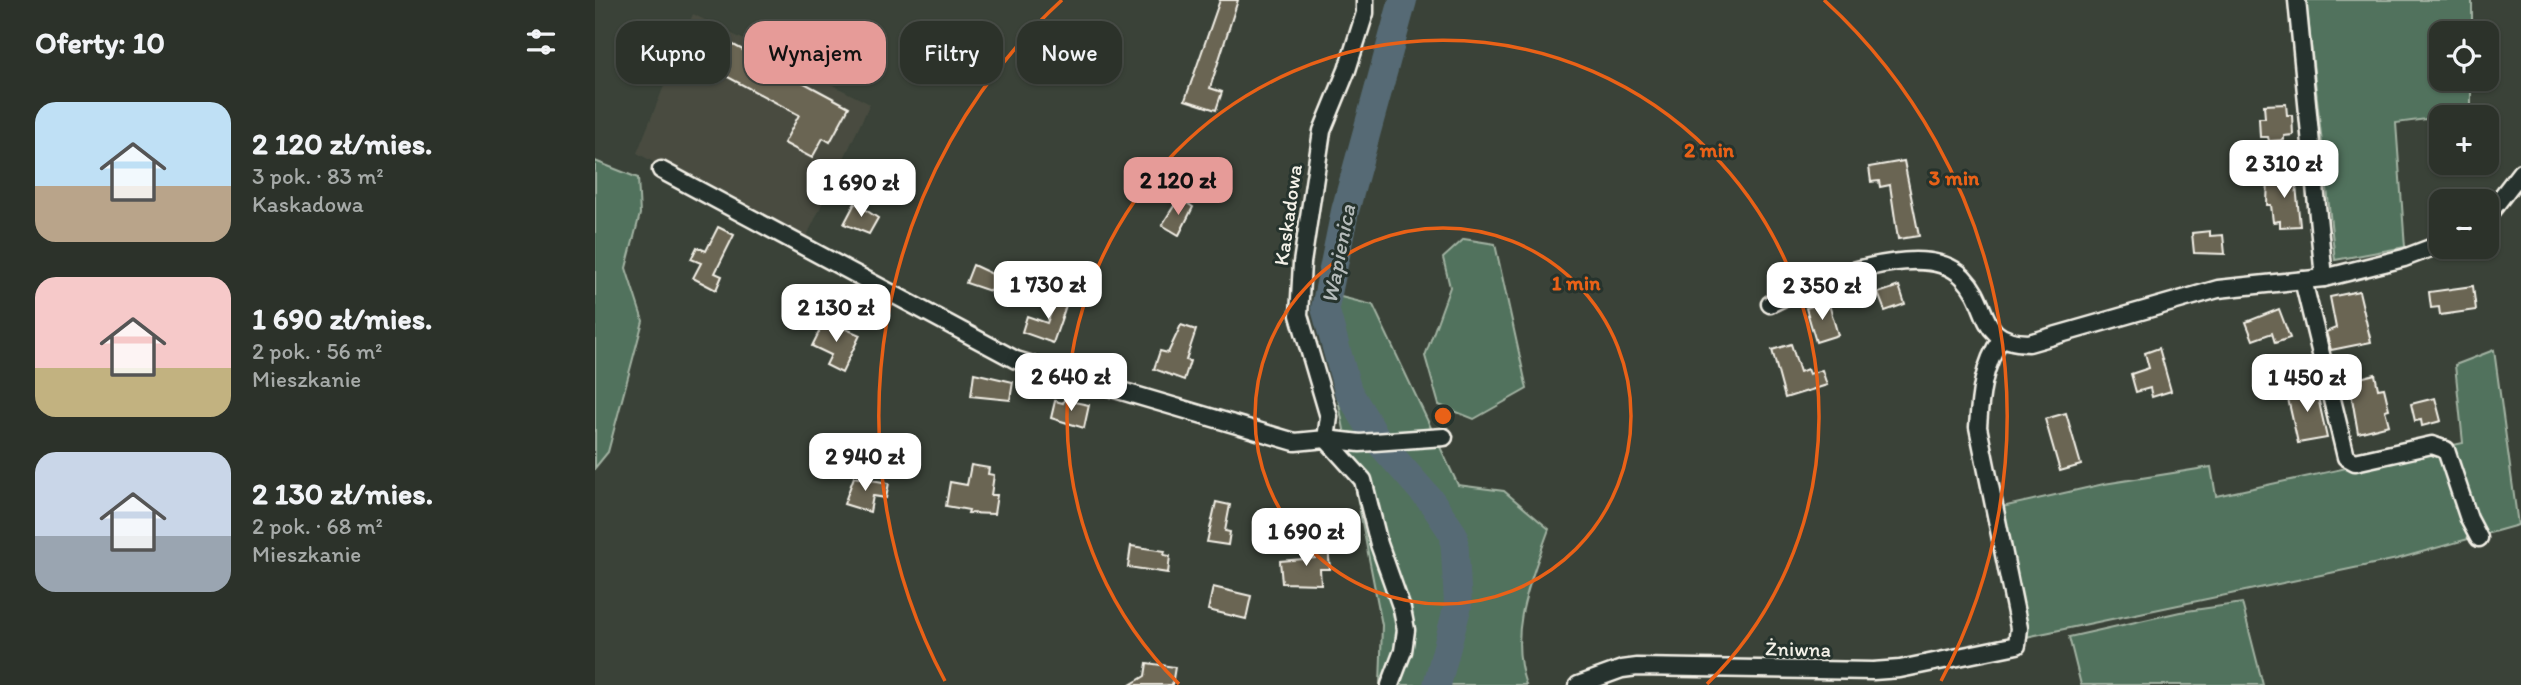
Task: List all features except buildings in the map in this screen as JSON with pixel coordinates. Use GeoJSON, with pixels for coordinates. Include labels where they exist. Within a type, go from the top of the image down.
{"type":"FeatureCollection","features":[{"type":"Feature","properties":{"kind":"street","name":"Kaskadowa"},"geometry":{"type":"LineString","coordinates":[[1326,439],[1329,417],[1299,315],[1302,263],[1322,131],[1347,69],[1365,13],[1365,0]]}},
{"type":"Feature","properties":{"kind":"street"},"geometry":{"type":"LineString","coordinates":[[2298,0],[2324,278]]}},
{"type":"Feature","properties":{"kind":"street"},"geometry":{"type":"LineString","coordinates":[[661,170],[1016,360],[1295,442],[1326,439],[1360,443],[1444,437]]}},
{"type":"Feature","properties":{"kind":"street"},"geometry":{"type":"LineString","coordinates":[[2499,200],[2521,172]]}},
{"type":"Feature","properties":{"kind":"street"},"geometry":{"type":"LineString","coordinates":[[1770,304],[1805,285],[1875,267],[1918,259],[1941,262],[1963,277],[1994,334],[2001,339],[2029,343],[2218,289],[2324,278],[2405,258],[2429,249]]}},
{"type":"Feature","properties":{"kind":"street"},"geometry":{"type":"LineString","coordinates":[[2303,280],[2346,457],[2355,462],[2432,446],[2446,450],[2469,519],[2479,538]]}},
{"type":"Feature","properties":{"kind":"street","name":"Żniwna"},"geometry":{"type":"LineString","coordinates":[[1578,685],[1622,668],[1900,669],[2017,645],[2019,628],[1978,427],[1989,356],[2001,339]]}},
{"type":"Feature","properties":{"kind":"street"},"geometry":{"type":"LineString","coordinates":[[1326,439],[1363,480],[1379,544],[1402,609],[1406,630],[1403,651],[1390,685]]}},
{"type":"Feature","properties":{"kind":"shaded area"},"geometry":{"type":"Polygon","coordinates":[[[693,14],[707,21],[690,21],[693,14]]]}},
{"type":"Feature","properties":{"kind":"shaded area"},"geometry":{"type":"Polygon","coordinates":[[[730,33],[744,40],[744,84],[831,84],[870,104],[803,244],[637,153],[665,84],[730,84],[730,33]]]}},
{"type":"Feature","properties":{"kind":"green space"},"geometry":{"type":"Polygon","coordinates":[[[2306,0],[2472,0],[2472,21],[2429,21],[2429,91],[2471,91],[2471,105],[2429,105],[2429,119],[2396,123],[2405,247],[2335,260],[2306,0]]]}},
{"type":"Feature","properties":{"kind":"green space"},"geometry":{"type":"Polygon","coordinates":[[[595,161],[638,178],[640,214],[626,268],[643,321],[608,452],[595,468],[595,161]]]}},
{"type":"Feature","properties":{"kind":"green space"},"geometry":{"type":"Polygon","coordinates":[[[1464,239],[1495,244],[1527,389],[1474,419],[1439,405],[1425,356],[1450,287],[1443,258],[1464,239]]]}},
{"type":"Feature","properties":{"kind":"green space"},"geometry":{"type":"Polygon","coordinates":[[[1317,291],[1373,305],[1458,485],[1504,491],[1549,529],[1529,587],[1520,625],[1521,665],[1526,685],[1380,685],[1382,625],[1317,291]]]}},
{"type":"Feature","properties":{"kind":"green space"},"geometry":{"type":"Polygon","coordinates":[[[2494,350],[2518,525],[2397,559],[2026,637],[2002,507],[2104,484],[2211,467],[2216,496],[2463,443],[2455,365],[2494,350]]]}},
{"type":"Feature","properties":{"kind":"green space"},"geometry":{"type":"Polygon","coordinates":[[[2242,603],[2263,685],[2081,685],[2069,637],[2180,612],[2242,603]]]}},
{"type":"Feature","properties":{"kind":"waterway","name":"Wapienica"},"geometry":{"type":"LineString","coordinates":[[1403,0],[1345,211],[1325,308],[1348,391],[1379,442],[1432,502],[1454,535],[1458,605],[1437,685]]}}]}
